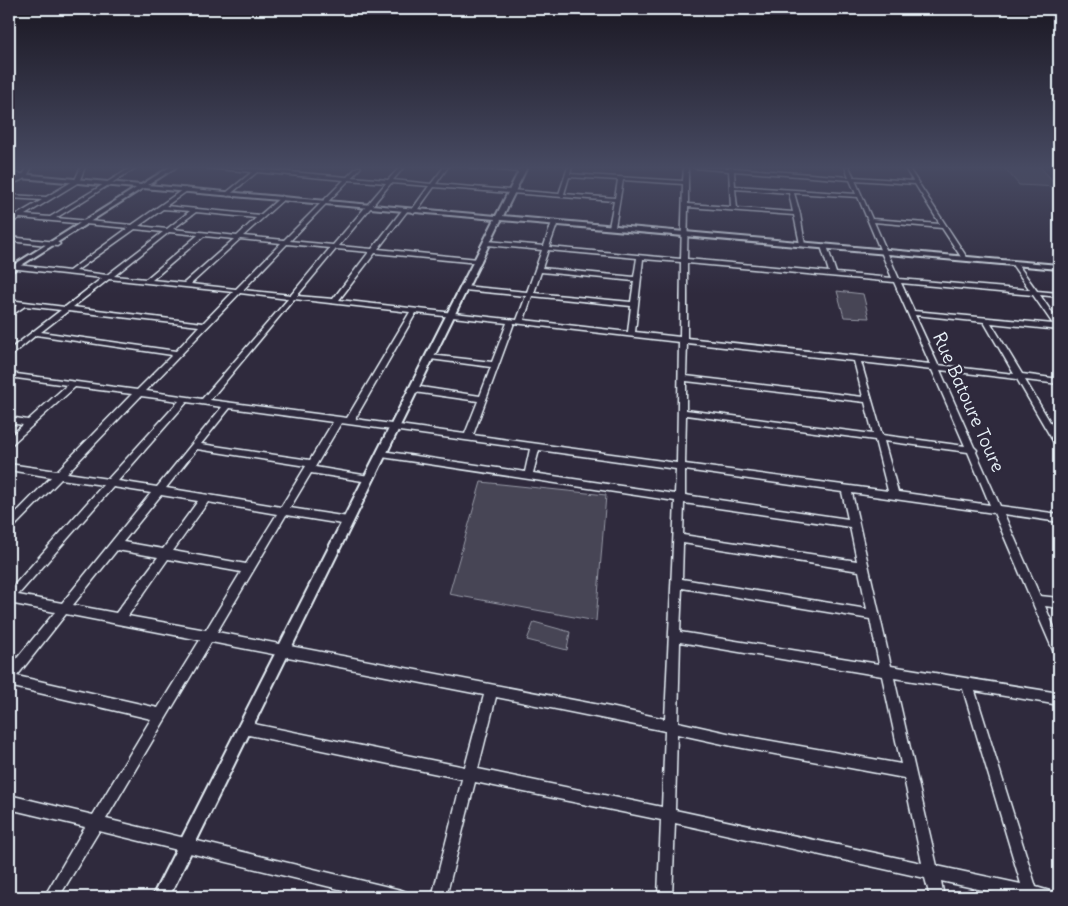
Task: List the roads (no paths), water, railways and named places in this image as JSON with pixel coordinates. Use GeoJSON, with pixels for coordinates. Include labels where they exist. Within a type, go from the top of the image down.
{"type":"FeatureCollection","features":[{"type":"Feature","properties":{"kind":"street"},"geometry":{"type":"LineString","coordinates":[[9,222],[29,209]]}},
{"type":"Feature","properties":{"kind":"street"},"geometry":{"type":"LineString","coordinates":[[51,219],[67,209]]}},
{"type":"Feature","properties":{"kind":"street"},"geometry":{"type":"LineString","coordinates":[[9,276],[13,268],[54,244],[106,209]]}},
{"type":"Feature","properties":{"kind":"street"},"geometry":{"type":"LineString","coordinates":[[70,273],[159,209]]}},
{"type":"Feature","properties":{"kind":"street"},"geometry":{"type":"LineString","coordinates":[[187,209],[262,217]]}},
{"type":"Feature","properties":{"kind":"street"},"geometry":{"type":"LineString","coordinates":[[185,286],[270,209]]}},
{"type":"Feature","properties":{"kind":"street"},"geometry":{"type":"LineString","coordinates":[[9,526],[317,209]]}},
{"type":"Feature","properties":{"kind":"street"},"geometry":{"type":"LineString","coordinates":[[204,402],[365,209]]}},
{"type":"Feature","properties":{"kind":"street"},"geometry":{"type":"LineString","coordinates":[[398,209],[1059,267]]}},
{"type":"Feature","properties":{"kind":"street"},"geometry":{"type":"LineString","coordinates":[[160,897],[504,209]]}},
{"type":"Feature","properties":{"kind":"street"},"geometry":{"type":"LineString","coordinates":[[612,227],[615,209]]}},
{"type":"Feature","properties":{"kind":"street"},"geometry":{"type":"LineString","coordinates":[[665,897],[681,466],[685,209]]}},
{"type":"Feature","properties":{"kind":"street"},"geometry":{"type":"LineString","coordinates":[[747,209],[797,214]]}},
{"type":"Feature","properties":{"kind":"street"},"geometry":{"type":"LineString","coordinates":[[796,209],[804,244]]}},
{"type":"Feature","properties":{"kind":"street","name":"Rue Batoure Toure"},"geometry":{"type":"LineString","coordinates":[[866,209],[910,313],[973,450],[1059,651]]}},
{"type":"Feature","properties":{"kind":"street"},"geometry":{"type":"LineString","coordinates":[[934,209],[965,259]]}},
{"type":"Feature","properties":{"kind":"street"},"geometry":{"type":"LineString","coordinates":[[9,353],[195,210]]}},
{"type":"Feature","properties":{"kind":"street"},"geometry":{"type":"LineString","coordinates":[[334,302],[405,210]]}},
{"type":"Feature","properties":{"kind":"street"},"geometry":{"type":"LineString","coordinates":[[9,215],[478,261]]}},
{"type":"Feature","properties":{"kind":"street"},"geometry":{"type":"LineString","coordinates":[[870,220],[944,226]]}},
{"type":"Feature","properties":{"kind":"street"},"geometry":{"type":"LineString","coordinates":[[468,438],[496,365],[540,270],[555,222]]}},
{"type":"Feature","properties":{"kind":"street"},"geometry":{"type":"LineString","coordinates":[[146,282],[202,234]]}},
{"type":"Feature","properties":{"kind":"street"},"geometry":{"type":"LineString","coordinates":[[9,239],[54,244]]}},
{"type":"Feature","properties":{"kind":"street"},"geometry":{"type":"LineString","coordinates":[[487,243],[1059,295]]}},
{"type":"Feature","properties":{"kind":"street"},"geometry":{"type":"LineString","coordinates":[[824,246],[833,274]]}},
{"type":"Feature","properties":{"kind":"street"},"geometry":{"type":"LineString","coordinates":[[631,334],[640,256]]}},
{"type":"Feature","properties":{"kind":"street"},"geometry":{"type":"LineString","coordinates":[[1014,263],[1059,327]]}},
{"type":"Feature","properties":{"kind":"street"},"geometry":{"type":"LineString","coordinates":[[13,268],[293,296],[414,311],[1059,381]]}},
{"type":"Feature","properties":{"kind":"street"},"geometry":{"type":"LineString","coordinates":[[540,270],[638,279]]}},
{"type":"Feature","properties":{"kind":"street"},"geometry":{"type":"LineString","coordinates":[[464,288],[635,304]]}},
{"type":"Feature","properties":{"kind":"street"},"geometry":{"type":"LineString","coordinates":[[9,302],[205,325]]}},
{"type":"Feature","properties":{"kind":"street"},"geometry":{"type":"LineString","coordinates":[[9,315],[24,304]]}},
{"type":"Feature","properties":{"kind":"street"},"geometry":{"type":"LineString","coordinates":[[51,897],[310,466],[343,421],[414,311]]}},
{"type":"Feature","properties":{"kind":"street"},"geometry":{"type":"LineString","coordinates":[[910,313],[1059,327]]}},
{"type":"Feature","properties":{"kind":"street"},"geometry":{"type":"LineString","coordinates":[[986,320],[1059,444]]}},
{"type":"Feature","properties":{"kind":"street"},"geometry":{"type":"LineString","coordinates":[[34,333],[177,353]]}},
{"type":"Feature","properties":{"kind":"street"},"geometry":{"type":"LineString","coordinates":[[430,358],[496,365]]}},
{"type":"Feature","properties":{"kind":"street"},"geometry":{"type":"LineString","coordinates":[[857,359],[894,496]]}},
{"type":"Feature","properties":{"kind":"street"},"geometry":{"type":"LineString","coordinates":[[9,375],[394,429],[1059,518]]}},
{"type":"Feature","properties":{"kind":"street"},"geometry":{"type":"LineString","coordinates":[[683,378],[868,400]]}},
{"type":"Feature","properties":{"kind":"street"},"geometry":{"type":"LineString","coordinates":[[9,442],[73,384]]}},
{"type":"Feature","properties":{"kind":"street"},"geometry":{"type":"LineString","coordinates":[[414,389],[484,399]]}},
{"type":"Feature","properties":{"kind":"street"},"geometry":{"type":"LineString","coordinates":[[9,598],[184,400]]}},
{"type":"Feature","properties":{"kind":"street"},"geometry":{"type":"LineString","coordinates":[[161,715],[9,679],[227,406]]}},
{"type":"Feature","properties":{"kind":"street"},"geometry":{"type":"LineString","coordinates":[[682,412],[973,450]]}},
{"type":"Feature","properties":{"kind":"street"},"geometry":{"type":"LineString","coordinates":[[9,420],[30,423]]}},
{"type":"Feature","properties":{"kind":"street"},"geometry":{"type":"LineString","coordinates":[[1048,425],[1059,427]]}},
{"type":"Feature","properties":{"kind":"street"},"geometry":{"type":"LineString","coordinates":[[195,446],[310,466],[369,479]]}},
{"type":"Feature","properties":{"kind":"street"},"geometry":{"type":"LineString","coordinates":[[528,476],[535,447]]}},
{"type":"Feature","properties":{"kind":"street"},"geometry":{"type":"LineString","coordinates":[[382,454],[854,524]]}},
{"type":"Feature","properties":{"kind":"street"},"geometry":{"type":"LineString","coordinates":[[9,467],[348,521]]}},
{"type":"Feature","properties":{"kind":"street"},"geometry":{"type":"LineString","coordinates":[[846,488],[937,897]]}},
{"type":"Feature","properties":{"kind":"street"},"geometry":{"type":"LineString","coordinates":[[118,619],[205,499]]}},
{"type":"Feature","properties":{"kind":"street"},"geometry":{"type":"LineString","coordinates":[[678,538],[864,567]]}},
{"type":"Feature","properties":{"kind":"street"},"geometry":{"type":"LineString","coordinates":[[115,545],[248,569]]}},
{"type":"Feature","properties":{"kind":"street"},"geometry":{"type":"LineString","coordinates":[[677,583],[874,614]]}},
{"type":"Feature","properties":{"kind":"street"},"geometry":{"type":"LineString","coordinates":[[9,598],[908,772]]}},
{"type":"Feature","properties":{"kind":"street"},"geometry":{"type":"LineString","coordinates":[[1037,600],[1059,603]]}},
{"type":"Feature","properties":{"kind":"street"},"geometry":{"type":"LineString","coordinates":[[675,636],[1059,699]]}},
{"type":"Feature","properties":{"kind":"street"},"geometry":{"type":"LineString","coordinates":[[966,684],[1031,894]]}},
{"type":"Feature","properties":{"kind":"street"},"geometry":{"type":"LineString","coordinates":[[439,897],[491,691]]}},
{"type":"Feature","properties":{"kind":"street"},"geometry":{"type":"LineString","coordinates":[[244,728],[668,815],[1048,897]]}},
{"type":"Feature","properties":{"kind":"street"},"geometry":{"type":"LineString","coordinates":[[9,802],[401,897]]}}]}
